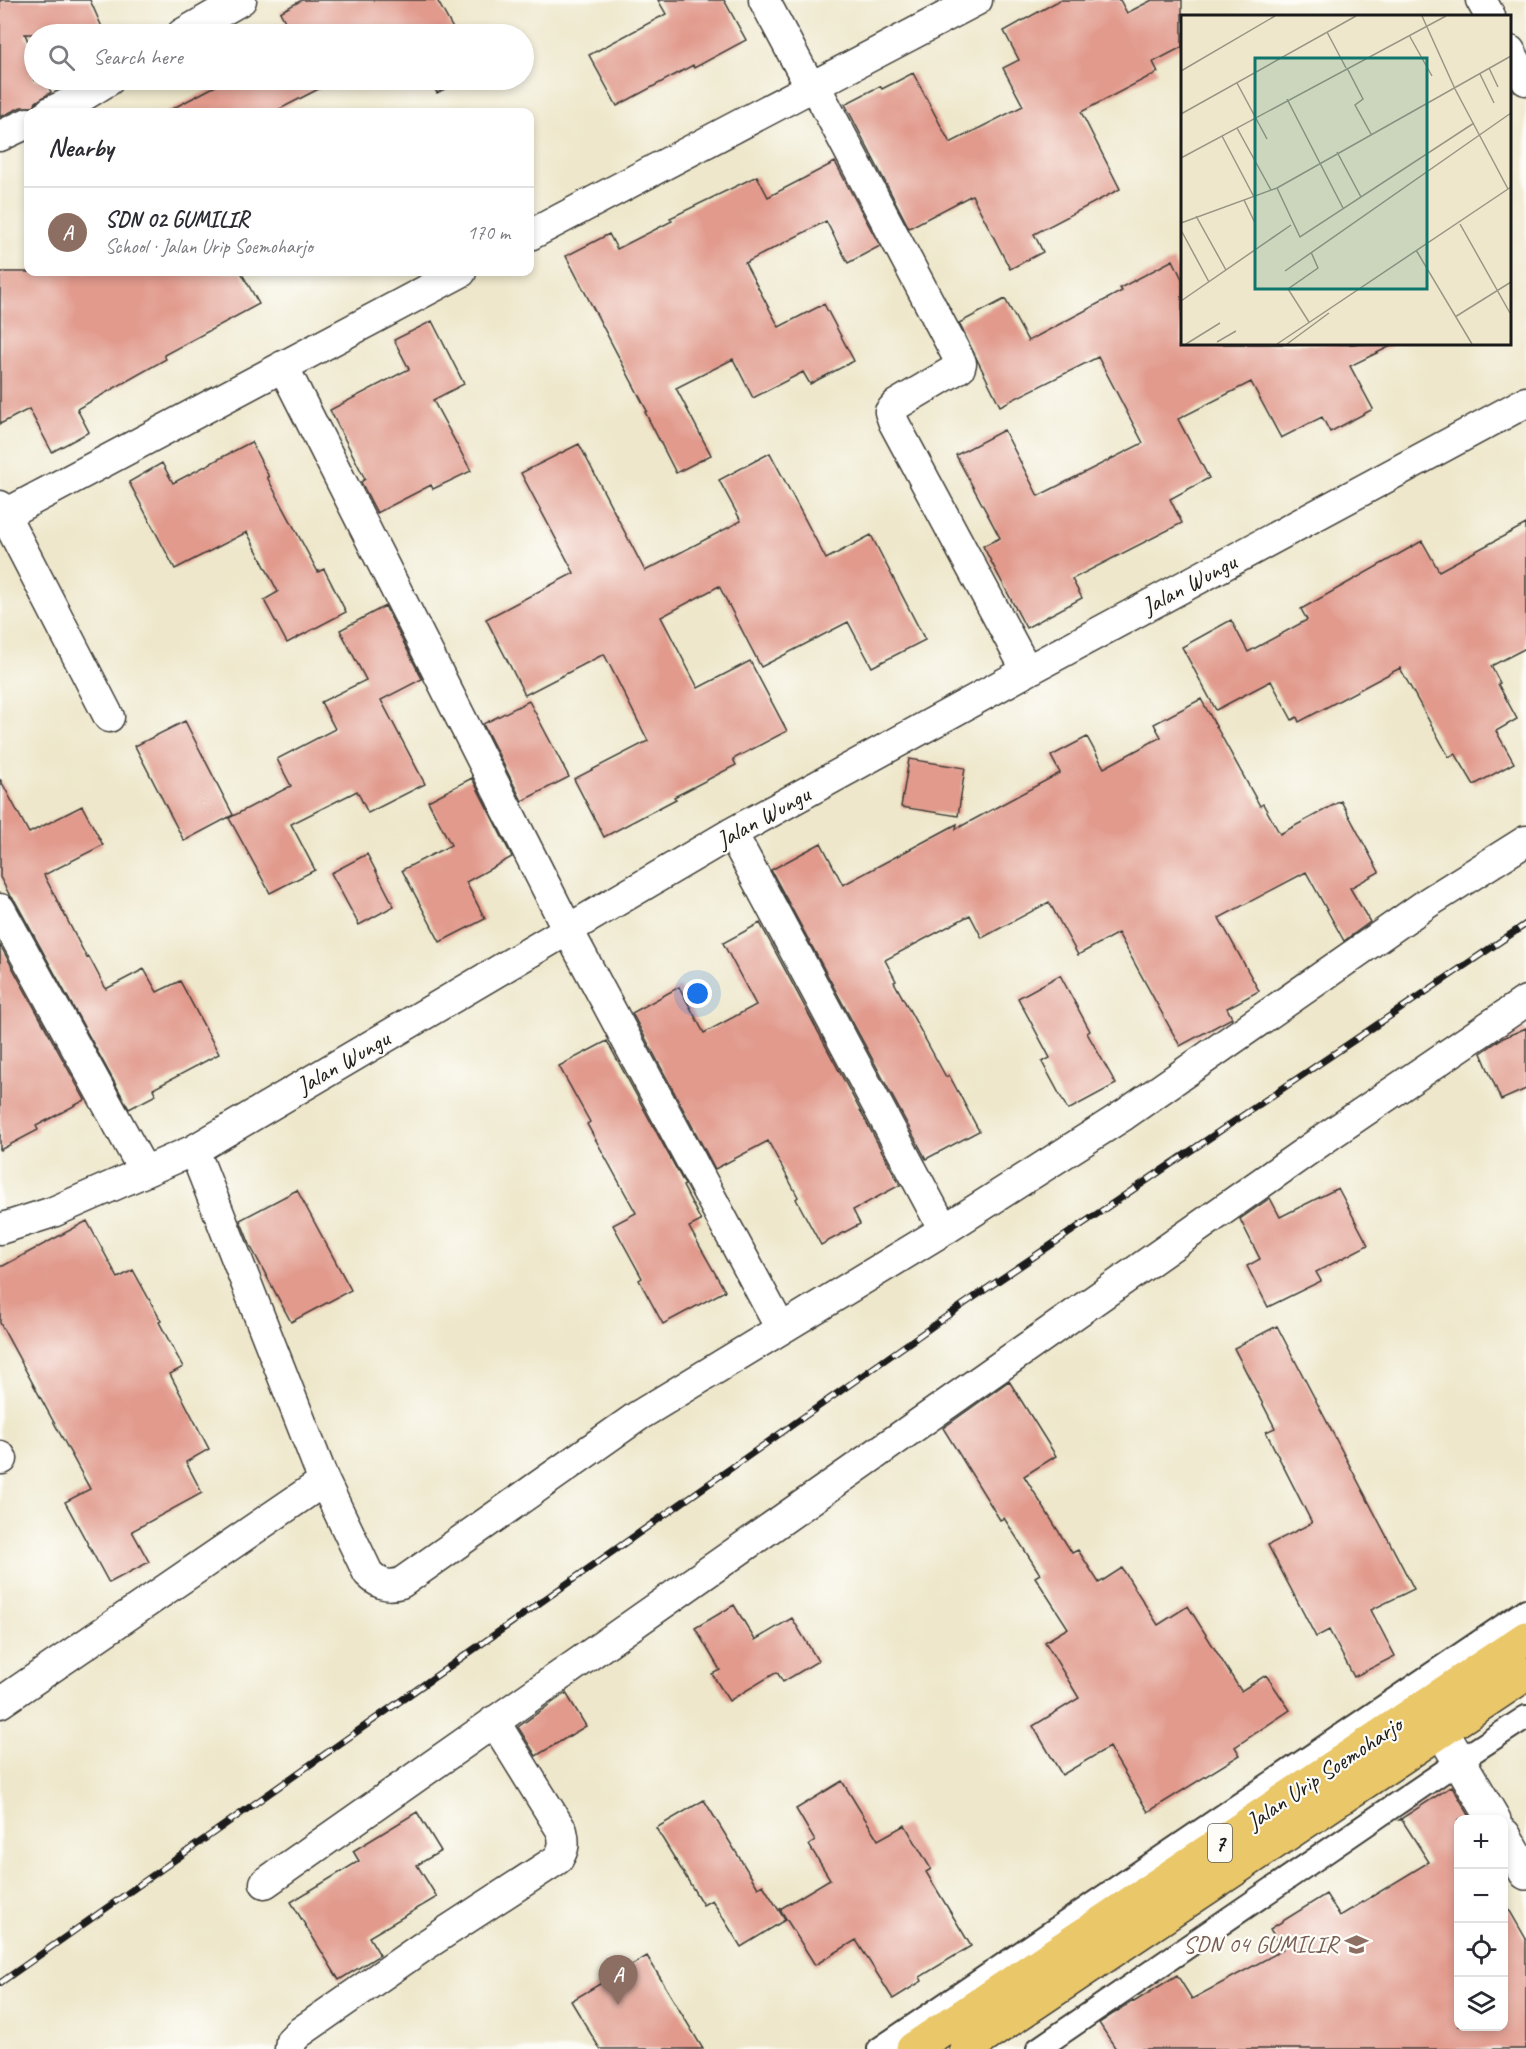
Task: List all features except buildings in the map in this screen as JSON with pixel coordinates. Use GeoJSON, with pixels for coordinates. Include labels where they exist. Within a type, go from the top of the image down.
{"type":"FeatureCollection","features":[{"type":"Feature","properties":{"kind":"highway","name":"Jalan Urip Soemoharjo"},"geometry":{"type":"LineString","coordinates":[[966,2049],[1433,1718],[1526,1638]]}},
{"type":"Feature","properties":{"kind":"highway","name":"Jalan Urip Soemoharjo"},"geometry":{"type":"LineString","coordinates":[[913,2049],[1433,1718],[1526,1674]]}},
{"type":"Feature","properties":{"kind":"street"},"geometry":{"type":"LineString","coordinates":[[199,24],[241,0]]}},
{"type":"Feature","properties":{"kind":"street"},"geometry":{"type":"LineString","coordinates":[[764,0],[961,363],[960,367],[896,405],[890,412],[891,418],[1028,671]]}},
{"type":"Feature","properties":{"kind":"street"},"geometry":{"type":"LineString","coordinates":[[534,233],[977,0]]}},
{"type":"Feature","properties":{"kind":"street"},"geometry":{"type":"LineString","coordinates":[[1481,0],[1489,15]]}},
{"type":"Feature","properties":{"kind":"street"},"geometry":{"type":"LineString","coordinates":[[1511,54],[1526,80]]}},
{"type":"Feature","properties":{"kind":"street"},"geometry":{"type":"LineString","coordinates":[[59,108],[93,90]]}},
{"type":"Feature","properties":{"kind":"street"},"geometry":{"type":"LineString","coordinates":[[0,136],[24,125]]}},
{"type":"Feature","properties":{"kind":"street"},"geometry":{"type":"LineString","coordinates":[[109,717],[1,513],[453,276]]}},
{"type":"Feature","properties":{"kind":"street"},"geometry":{"type":"LineString","coordinates":[[283,366],[568,930],[782,1329]]}},
{"type":"Feature","properties":{"kind":"street","name":"Jalan Wungu"},"geometry":{"type":"LineString","coordinates":[[0,1229],[53,1212],[194,1150],[732,833],[1526,402]]}},
{"type":"Feature","properties":{"kind":"street"},"geometry":{"type":"LineString","coordinates":[[732,833],[944,1230]]}},
{"type":"Feature","properties":{"kind":"street"},"geometry":{"type":"LineString","coordinates":[[194,1150],[324,1481],[368,1573],[377,1582],[390,1586],[400,1582],[638,1416],[944,1230],[1124,1115],[1429,902],[1526,841]]}},
{"type":"Feature","properties":{"kind":"street"},"geometry":{"type":"LineString","coordinates":[[0,909],[144,1171]]}},
{"type":"Feature","properties":{"kind":"street"},"geometry":{"type":"LineString","coordinates":[[265,1883],[1331,1134],[1526,1001]]}},
{"type":"Feature","properties":{"kind":"street"},"geometry":{"type":"LineString","coordinates":[[0,1703],[324,1481]]}},
{"type":"Feature","properties":{"kind":"street"},"geometry":{"type":"LineString","coordinates":[[879,2049],[1526,1610]]}},
{"type":"Feature","properties":{"kind":"street"},"geometry":{"type":"LineString","coordinates":[[1038,2049],[1526,1717]]}},
{"type":"Feature","properties":{"kind":"street"},"geometry":{"type":"LineString","coordinates":[[1433,1718],[1491,1815]]}},
{"type":"Feature","properties":{"kind":"street"},"geometry":{"type":"LineString","coordinates":[[290,2049],[291,2041],[309,2026],[421,1948],[558,1859],[565,1843],[562,1831],[494,1721]]}},
{"type":"Feature","properties":{"kind":"street"},"geometry":{"type":"LineString","coordinates":[[1508,1843],[1526,1873]]}},
{"type":"Feature","properties":{"kind":"railway"},"geometry":{"type":"LineString","coordinates":[[0,1983],[964,1304],[1526,924]]}},
{"type":"Feature","properties":{"kind":"place","name":"SDN 04 GUMILIR"},"geometry":{"type":"Point","coordinates":[1356,1944]}},
{"type":"Feature","properties":{"kind":"place","name":"SDN 02 GUMILIR"},"geometry":{"type":"Point","coordinates":[618,2005]}}]}
